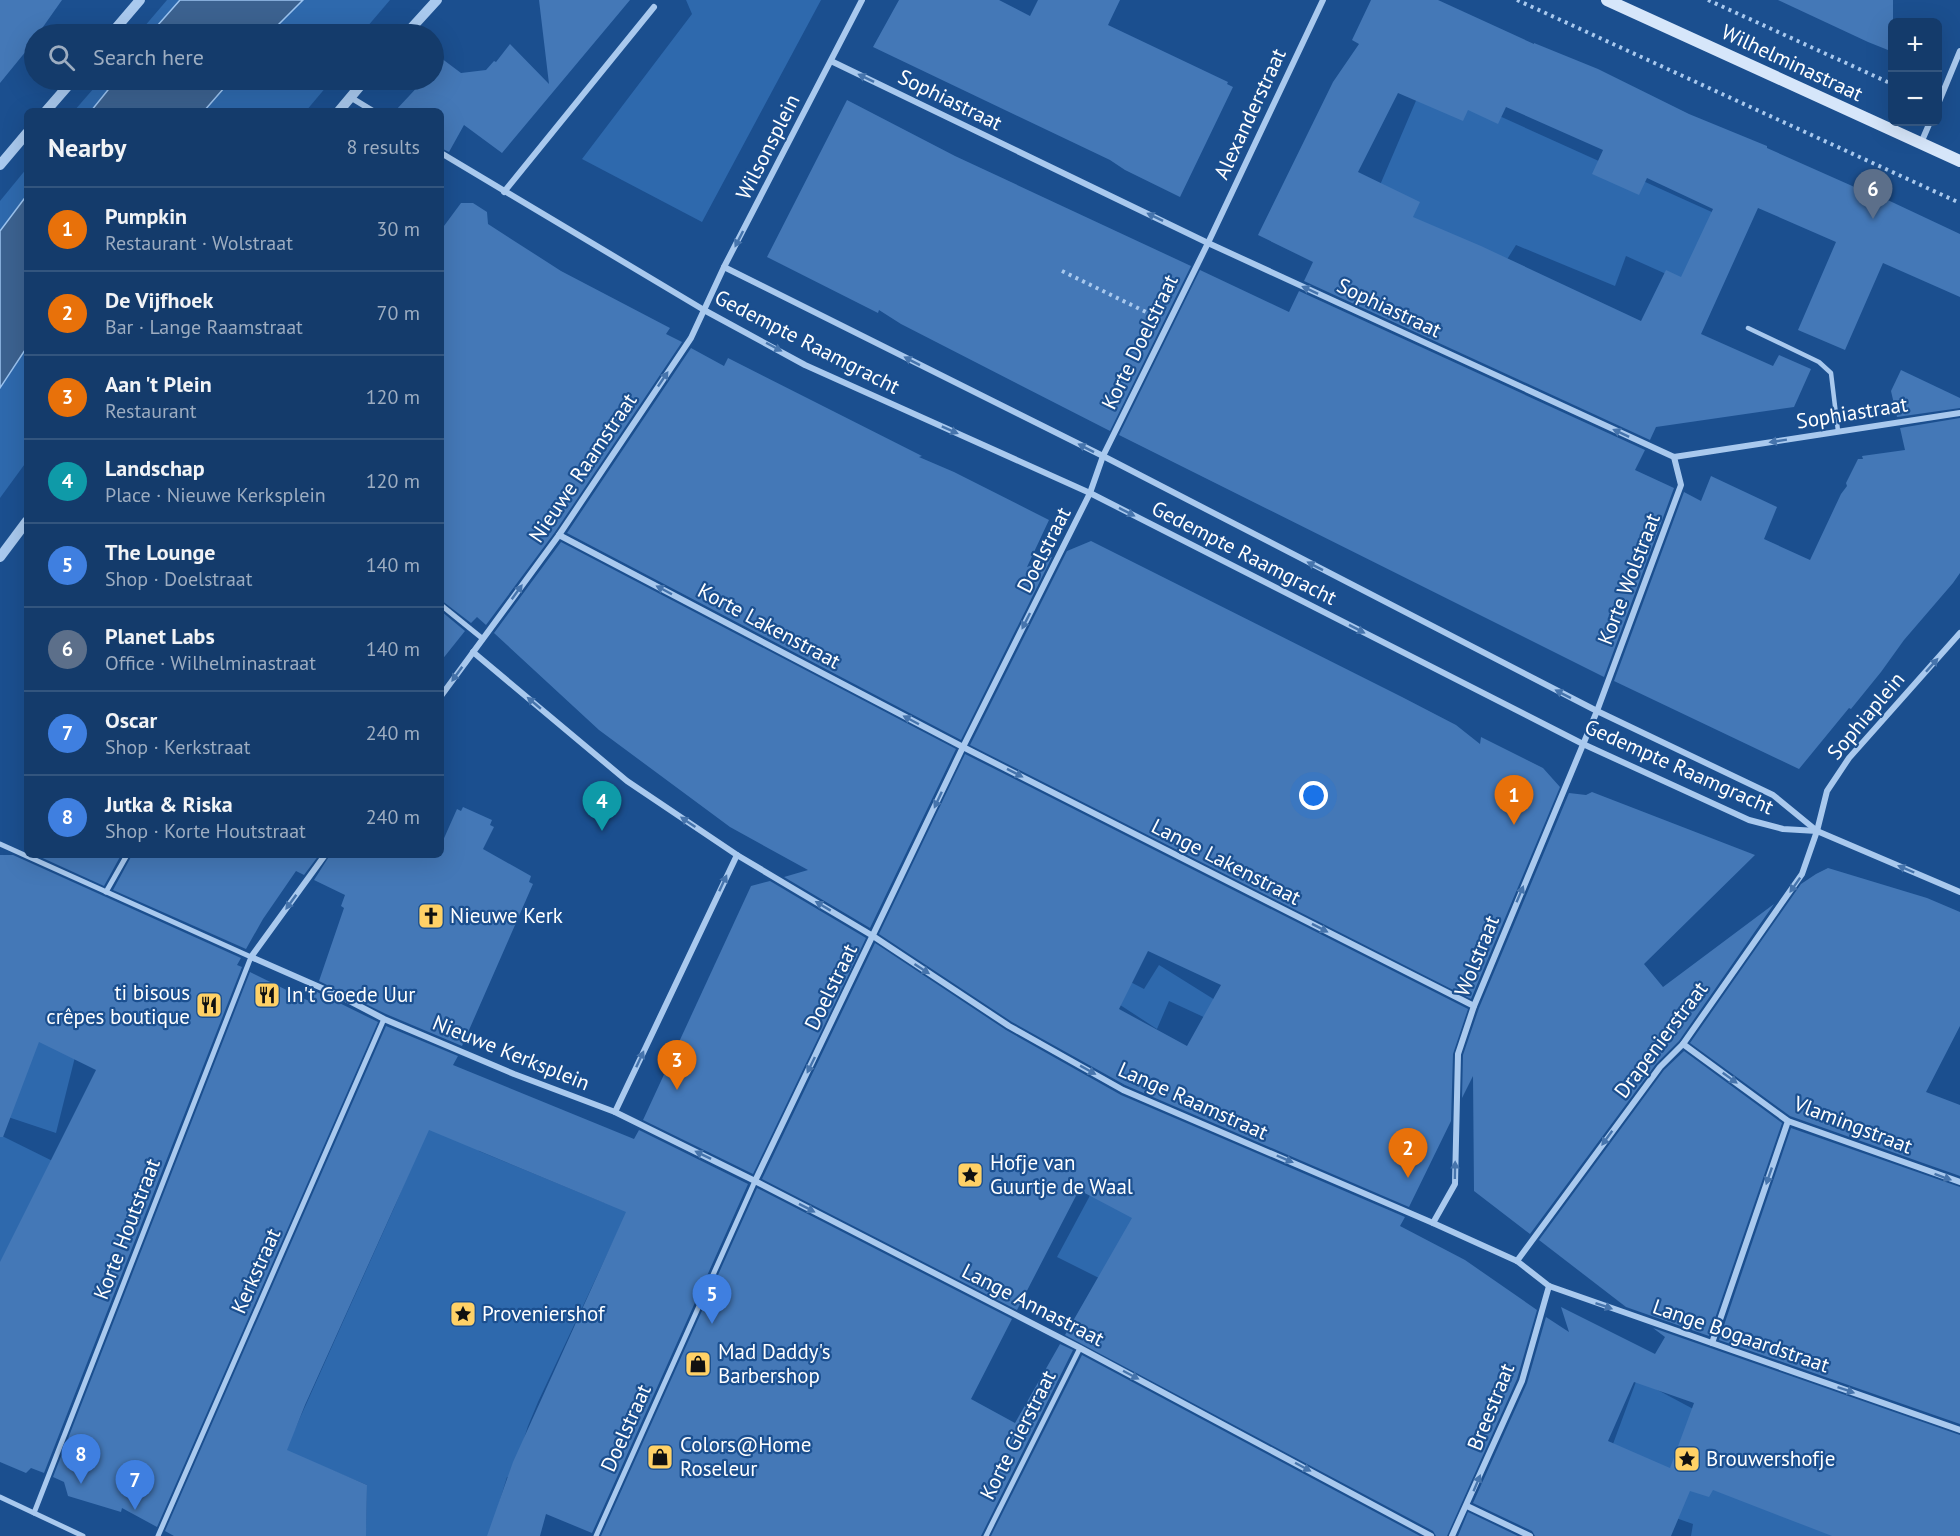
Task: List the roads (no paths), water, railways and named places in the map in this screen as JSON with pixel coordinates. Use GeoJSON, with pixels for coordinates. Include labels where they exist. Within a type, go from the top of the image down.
{"type":"FeatureCollection","features":[{"type":"Feature","properties":{"kind":"main road","name":"Wilhelminastraat"},"geometry":{"type":"LineString","coordinates":[[1607,0],[1960,161]]}},
{"type":"Feature","properties":{"kind":"street"},"geometry":{"type":"LineString","coordinates":[[120,24],[140,0]]}},
{"type":"Feature","properties":{"kind":"street"},"geometry":{"type":"LineString","coordinates":[[415,24],[437,0]]}},
{"type":"Feature","properties":{"kind":"street","name":"Wilsonsplein"},"geometry":{"type":"LineString","coordinates":[[704,310],[862,0]]}},
{"type":"Feature","properties":{"kind":"street","name":"Alexanderstraat"},"geometry":{"type":"LineString","coordinates":[[1208,243],[1323,0]]}},
{"type":"Feature","properties":{"kind":"street"},"geometry":{"type":"LineString","coordinates":[[504,192],[654,7]]}},
{"type":"Feature","properties":{"kind":"street"},"geometry":{"type":"LineString","coordinates":[[1942,94],[1960,51]]}},
{"type":"Feature","properties":{"kind":"street","name":"Sophiastraat"},"geometry":{"type":"LineString","coordinates":[[831,61],[1208,243],[1674,457],[1960,413]]}},
{"type":"Feature","properties":{"kind":"street"},"geometry":{"type":"LineString","coordinates":[[49,108],[64,90]]}},
{"type":"Feature","properties":{"kind":"street"},"geometry":{"type":"LineString","coordinates":[[341,108],[356,90]]}},
{"type":"Feature","properties":{"kind":"street"},"geometry":{"type":"LineString","coordinates":[[350,97],[368,108]]}},
{"type":"Feature","properties":{"kind":"street"},"geometry":{"type":"LineString","coordinates":[[1921,144],[1928,126]]}},
{"type":"Feature","properties":{"kind":"street"},"geometry":{"type":"LineString","coordinates":[[0,165],[24,137]]}},
{"type":"Feature","properties":{"kind":"street","name":"Gedempte Raamgracht"},"geometry":{"type":"LineString","coordinates":[[444,155],[704,310],[805,365],[1090,493],[1583,744],[1749,820],[1783,829],[1817,831]]}},
{"type":"Feature","properties":{"kind":"street","name":"Korte Doelstraat"},"geometry":{"type":"LineString","coordinates":[[1103,456],[1208,243]]}},
{"type":"Feature","properties":{"kind":"street","name":"Gedempte Raamgracht"},"geometry":{"type":"LineString","coordinates":[[724,267],[1103,456],[1597,711],[1773,795],[1817,831]]}},
{"type":"Feature","properties":{"kind":"street","name":"Nieuwe Raamstraat"},"geometry":{"type":"LineString","coordinates":[[483,639],[559,535],[691,338],[704,310]]}},
{"type":"Feature","properties":{"kind":"street","name":"Doelstraat"},"geometry":{"type":"LineString","coordinates":[[596,1536],[755,1181],[963,747],[1090,493],[1103,456]]}},
{"type":"Feature","properties":{"kind":"street","name":"Korte Wolstraat"},"geometry":{"type":"LineString","coordinates":[[1597,711],[1681,485],[1674,457]]}},
{"type":"Feature","properties":{"kind":"street"},"geometry":{"type":"LineString","coordinates":[[0,557],[24,525]]}},
{"type":"Feature","properties":{"kind":"street","name":"Korte Lakenstraat"},"geometry":{"type":"LineString","coordinates":[[559,535],[963,747]]}},
{"type":"Feature","properties":{"kind":"street"},"geometry":{"type":"LineString","coordinates":[[444,607],[483,639],[444,692]]}},
{"type":"Feature","properties":{"kind":"street","name":"Sophiaplein"},"geometry":{"type":"LineString","coordinates":[[1817,831],[1827,791],[1849,758],[1960,633]]}},
{"type":"Feature","properties":{"kind":"street"},"geometry":{"type":"LineString","coordinates":[[473,651],[627,781],[737,855],[873,936]]}},
{"type":"Feature","properties":{"kind":"street","name":"Wolstraat"},"geometry":{"type":"LineString","coordinates":[[1433,1223],[1455,1184],[1458,1054],[1474,1006],[1597,711]]}},
{"type":"Feature","properties":{"kind":"street","name":"Lange Lakenstraat"},"geometry":{"type":"LineString","coordinates":[[963,747],[1474,1006]]}},
{"type":"Feature","properties":{"kind":"street"},"geometry":{"type":"LineString","coordinates":[[1817,831],[1960,892]]}},
{"type":"Feature","properties":{"kind":"street","name":"Drapenierstraat"},"geometry":{"type":"LineString","coordinates":[[1517,1261],[1660,1067],[1683,1044],[1802,874],[1817,831]]}},
{"type":"Feature","properties":{"kind":"street"},"geometry":{"type":"LineString","coordinates":[[0,844],[24,855]]}},
{"type":"Feature","properties":{"kind":"street"},"geometry":{"type":"LineString","coordinates":[[615,1112],[737,855]]}},
{"type":"Feature","properties":{"kind":"street"},"geometry":{"type":"LineString","coordinates":[[31,858],[251,957],[323,858]]}},
{"type":"Feature","properties":{"kind":"street"},"geometry":{"type":"LineString","coordinates":[[106,892],[125,858]]}},
{"type":"Feature","properties":{"kind":"street","name":"Lange Raamstraat"},"geometry":{"type":"LineString","coordinates":[[873,936],[1009,1026],[1123,1090],[1517,1261]]}},
{"type":"Feature","properties":{"kind":"street","name":"Nieuwe Kerksplein"},"geometry":{"type":"LineString","coordinates":[[251,957],[340,996],[384,1019],[514,1074],[615,1112]]}},
{"type":"Feature","properties":{"kind":"street","name":"Korte Houtstraat"},"geometry":{"type":"LineString","coordinates":[[34,1513],[251,957]]}},
{"type":"Feature","properties":{"kind":"street","name":"Kerkstraat"},"geometry":{"type":"LineString","coordinates":[[158,1536],[384,1019]]}},
{"type":"Feature","properties":{"kind":"street","name":"Vlamingstraat"},"geometry":{"type":"LineString","coordinates":[[1683,1044],[1788,1121],[1960,1182]]}},
{"type":"Feature","properties":{"kind":"street","name":"Lange Annastraat"},"geometry":{"type":"LineString","coordinates":[[615,1112],[755,1181],[1080,1348],[1431,1536]]}},
{"type":"Feature","properties":{"kind":"street"},"geometry":{"type":"LineString","coordinates":[[1712,1343],[1788,1121]]}},
{"type":"Feature","properties":{"kind":"street","name":"Lange Bogaardstraat"},"geometry":{"type":"LineString","coordinates":[[1517,1261],[1549,1286],[1960,1430]]}},
{"type":"Feature","properties":{"kind":"street","name":"Breestraat"},"geometry":{"type":"LineString","coordinates":[[1452,1536],[1522,1381],[1549,1286]]}},
{"type":"Feature","properties":{"kind":"street","name":"Korte Gierstraat"},"geometry":{"type":"LineString","coordinates":[[986,1536],[1080,1348]]}},
{"type":"Feature","properties":{"kind":"street"},"geometry":{"type":"LineString","coordinates":[[0,1497],[83,1536]]}},
{"type":"Feature","properties":{"kind":"street"},"geometry":{"type":"LineString","coordinates":[[1467,1506],[1530,1536]]}},
{"type":"Feature","properties":{"kind":"lane"},"geometry":{"type":"LineString","coordinates":[[1748,328],[1819,362],[1832,373],[1838,431]]}},
{"type":"Feature","properties":{"kind":"place","name":"Planet Labs"},"geometry":{"type":"Point","coordinates":[1873,219]}},
{"type":"Feature","properties":{"kind":"place","name":"Pumpkin"},"geometry":{"type":"Point","coordinates":[1514,825]}},
{"type":"Feature","properties":{"kind":"place","name":"Landschap"},"geometry":{"type":"Point","coordinates":[602,831]}},
{"type":"Feature","properties":{"kind":"place","name":"Nieuwe Kerk"},"geometry":{"type":"Point","coordinates":[431,916]}},
{"type":"Feature","properties":{"kind":"place","name":"In't Goede Uur"},"geometry":{"type":"Point","coordinates":[267,995]}},
{"type":"Feature","properties":{"kind":"place","name":"ti bisous crêpes boutique"},"geometry":{"type":"Point","coordinates":[209,1005]}},
{"type":"Feature","properties":{"kind":"place","name":"Aan 't Plein"},"geometry":{"type":"Point","coordinates":[677,1090]}},
{"type":"Feature","properties":{"kind":"place","name":"Hofje van Guurtje de Waal"},"geometry":{"type":"Point","coordinates":[970,1175]}},
{"type":"Feature","properties":{"kind":"place","name":"De Vijfhoek"},"geometry":{"type":"Point","coordinates":[1408,1178]}},
{"type":"Feature","properties":{"kind":"place","name":"Proveniershof"},"geometry":{"type":"Point","coordinates":[463,1314]}},
{"type":"Feature","properties":{"kind":"place","name":"The Lounge"},"geometry":{"type":"Point","coordinates":[712,1324]}},
{"type":"Feature","properties":{"kind":"place","name":"Mad Daddy's Barbershop"},"geometry":{"type":"Point","coordinates":[698,1364]}},
{"type":"Feature","properties":{"kind":"place","name":"Colors@Home Roseleur"},"geometry":{"type":"Point","coordinates":[660,1457]}},
{"type":"Feature","properties":{"kind":"place","name":"Brouwershofje"},"geometry":{"type":"Point","coordinates":[1687,1459]}},
{"type":"Feature","properties":{"kind":"place","name":"Jutka & Riska"},"geometry":{"type":"Point","coordinates":[81,1484]}},
{"type":"Feature","properties":{"kind":"place","name":"Oscar"},"geometry":{"type":"Point","coordinates":[135,1510]}}]}
